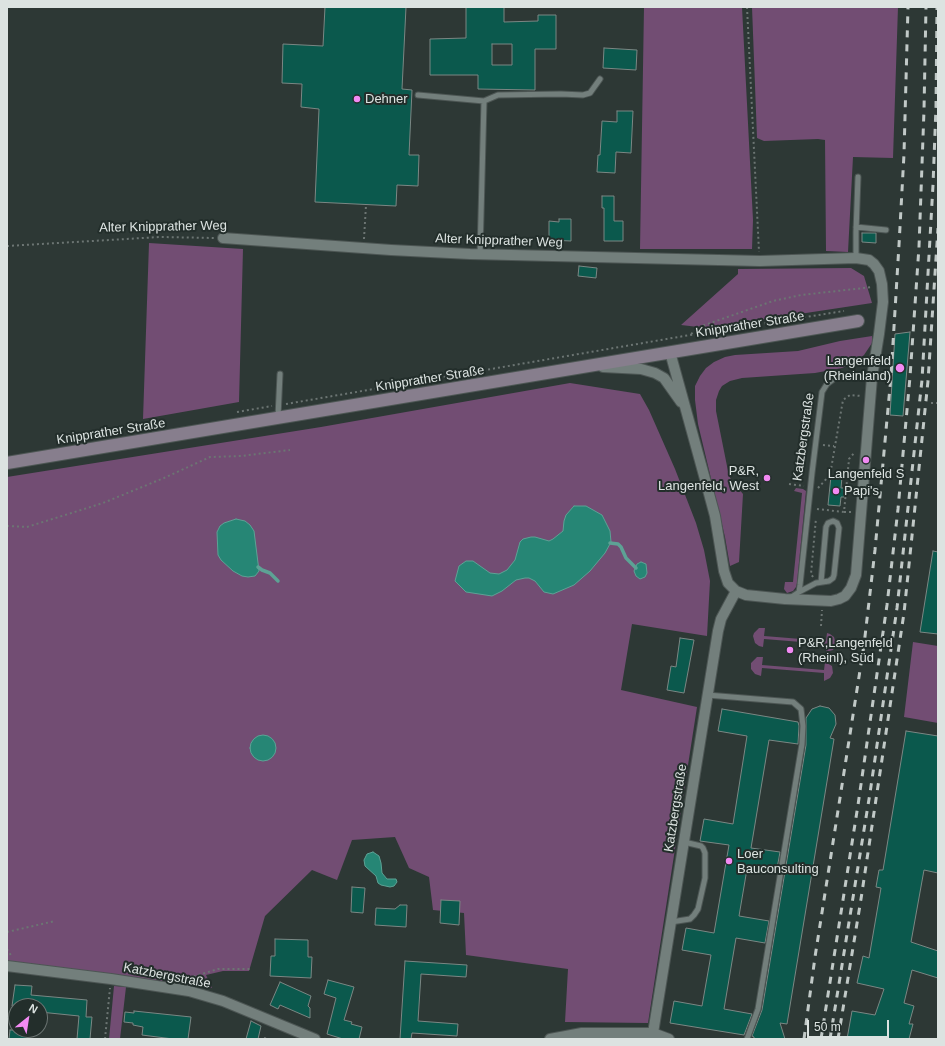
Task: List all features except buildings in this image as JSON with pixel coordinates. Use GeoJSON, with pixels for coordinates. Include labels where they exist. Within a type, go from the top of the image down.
{"type":"FeatureCollection","features":[{"type":"Feature","properties":{"kind":"main road","name":"Knipprather Straße"},"geometry":{"type":"LineString","coordinates":[[7,463],[858,321]]}},
{"type":"Feature","properties":{"kind":"street","name":"Alter Knipprather Weg"},"geometry":{"type":"LineString","coordinates":[[223,238],[364,248],[480,254],[760,261],[856,258],[869,260],[874,264],[878,271],[882,286],[883,302],[880,334],[872,377]]}},
{"type":"Feature","properties":{"kind":"street"},"geometry":{"type":"LineString","coordinates":[[670,352],[713,510],[724,571],[728,583],[736,591],[746,595],[786,600],[839,600],[845,596],[851,588],[856,575],[872,377]]}},
{"type":"Feature","properties":{"kind":"street"},"geometry":{"type":"LineString","coordinates":[[590,366],[641,369],[655,373],[664,378],[685,409]]}},
{"type":"Feature","properties":{"kind":"street","name":"Katzbergstraße"},"geometry":{"type":"LineString","coordinates":[[654,1033],[719,625],[721,618],[736,591]]}},
{"type":"Feature","properties":{"kind":"street","name":"Katzbergstraße"},"geometry":{"type":"LineString","coordinates":[[7,966],[110,978],[190,991],[223,1001],[315,1039]]}},
{"type":"Feature","properties":{"kind":"street"},"geometry":{"type":"LineString","coordinates":[[550,1039],[582,1033],[632,1036],[654,1033],[669,1039]]}},
{"type":"Feature","properties":{"kind":"lane"},"geometry":{"type":"LineString","coordinates":[[418,95],[484,101],[498,95],[583,95],[590,93],[600,79]]}},
{"type":"Feature","properties":{"kind":"lane"},"geometry":{"type":"LineString","coordinates":[[480,254],[484,101]]}},
{"type":"Feature","properties":{"kind":"lane"},"geometry":{"type":"LineString","coordinates":[[856,258],[858,177]]}},
{"type":"Feature","properties":{"kind":"lane"},"geometry":{"type":"LineString","coordinates":[[856,228],[886,230]]}},
{"type":"Feature","properties":{"kind":"lane"},"geometry":{"type":"LineString","coordinates":[[278,418],[280,374]]}},
{"type":"Feature","properties":{"kind":"lane","name":"Katzbergstraße"},"geometry":{"type":"LineString","coordinates":[[798,592],[822,392],[826,384],[836,378],[847,376],[872,377]]}},
{"type":"Feature","properties":{"kind":"lane"},"geometry":{"type":"LineString","coordinates":[[786,600],[793,597],[798,592],[821,582],[830,581],[834,575],[839,528],[837,523],[833,521],[828,522],[826,526],[821,582]]}},
{"type":"Feature","properties":{"kind":"lane"},"geometry":{"type":"LineString","coordinates":[[707,695],[794,702],[801,709],[804,726],[758,1009],[748,1039]]}},
{"type":"Feature","properties":{"kind":"lane"},"geometry":{"type":"LineString","coordinates":[[671,922],[690,919],[694,915],[698,909],[703,886],[705,858],[703,848],[701,846],[684,842]]}},
{"type":"Feature","properties":{"kind":"path"},"geometry":{"type":"LineString","coordinates":[[747,7],[760,261]]}},
{"type":"Feature","properties":{"kind":"path"},"geometry":{"type":"LineString","coordinates":[[364,248],[366,205]]}},
{"type":"Feature","properties":{"kind":"path","name":"Alter Knipprather Weg"},"geometry":{"type":"LineString","coordinates":[[7,246],[160,237],[223,238]]}},
{"type":"Feature","properties":{"kind":"path"},"geometry":{"type":"LineString","coordinates":[[690,334],[702,326],[773,301],[801,295],[882,286]]}},
{"type":"Feature","properties":{"kind":"path"},"geometry":{"type":"LineString","coordinates":[[237,412],[690,334],[844,311]]}},
{"type":"Feature","properties":{"kind":"path"},"geometry":{"type":"LineString","coordinates":[[789,484],[819,488],[830,475],[843,400],[847,396],[856,396]]}},
{"type":"Feature","properties":{"kind":"path"},"geometry":{"type":"LineString","coordinates":[[931,402],[938,403]]}},
{"type":"Feature","properties":{"kind":"path"},"geometry":{"type":"LineString","coordinates":[[824,438],[825,445],[834,446]]}},
{"type":"Feature","properties":{"kind":"path"},"geometry":{"type":"LineString","coordinates":[[7,526],[27,527],[103,503],[210,457],[241,456],[290,450]]}},
{"type":"Feature","properties":{"kind":"path"},"geometry":{"type":"LineString","coordinates":[[844,512],[850,459],[855,450]]}},
{"type":"Feature","properties":{"kind":"path"},"geometry":{"type":"LineString","coordinates":[[830,475],[856,478]]}},
{"type":"Feature","properties":{"kind":"path"},"geometry":{"type":"LineString","coordinates":[[817,509],[852,512]]}},
{"type":"Feature","properties":{"kind":"path"},"geometry":{"type":"LineString","coordinates":[[7,932],[55,921]]}},
{"type":"Feature","properties":{"kind":"path"},"geometry":{"type":"LineString","coordinates":[[7,949],[12,957],[16,959]]}},
{"type":"Feature","properties":{"kind":"path"},"geometry":{"type":"LineString","coordinates":[[157,974],[189,978],[218,969],[252,969]]}},
{"type":"Feature","properties":{"kind":"path"},"geometry":{"type":"LineString","coordinates":[[105,1039],[110,978]]}},
{"type":"Feature","properties":{"kind":"path"},"geometry":{"type":"LineString","coordinates":[[264,1038],[268,1039]]}},
{"type":"Feature","properties":{"kind":"shaded area"},"geometry":{"type":"Polygon","coordinates":[[[644,7],[742,7],[753,220],[752,249],[640,249],[644,7]]]}},
{"type":"Feature","properties":{"kind":"shaded area"},"geometry":{"type":"Polygon","coordinates":[[[752,7],[898,7],[893,158],[853,157],[848,252],[826,251],[825,140],[764,141],[757,138],[752,7]]]}},
{"type":"Feature","properties":{"kind":"shaded area"},"geometry":{"type":"Polygon","coordinates":[[[149,243],[243,249],[239,402],[143,419],[149,243]]]}},
{"type":"Feature","properties":{"kind":"shaded area"},"geometry":{"type":"Polygon","coordinates":[[[851,268],[864,276],[872,303],[707,328],[681,325],[738,274],[738,269],[851,268]]]}},
{"type":"Feature","properties":{"kind":"shaded area"},"geometry":{"type":"Polygon","coordinates":[[[872,336],[872,343],[864,355],[855,362],[842,368],[815,373],[742,378],[730,381],[722,386],[716,400],[716,411],[729,476],[743,494],[739,562],[730,566],[725,537],[698,424],[695,386],[700,376],[706,368],[725,357],[798,351],[840,341],[872,336]]]}},
{"type":"Feature","properties":{"kind":"shaded area"},"geometry":{"type":"Polygon","coordinates":[[[570,383],[640,394],[649,410],[675,469],[696,523],[704,550],[710,581],[707,636],[632,624],[621,690],[697,707],[648,1023],[565,1022],[568,969],[466,955],[464,913],[433,910],[429,877],[409,868],[395,837],[352,840],[337,880],[312,870],[265,916],[249,971],[223,971],[206,975],[212,988],[7,962],[7,477],[321,427],[570,383]]]}},
{"type":"Feature","properties":{"kind":"shaded area"},"geometry":{"type":"Polygon","coordinates":[[[796,488],[806,491],[797,583],[793,591],[787,593],[784,589],[785,582],[793,582],[802,493],[794,491],[796,488]]]}},
{"type":"Feature","properties":{"kind":"shaded area"},"geometry":{"type":"Polygon","coordinates":[[[574,506],[586,506],[602,515],[610,531],[611,542],[605,553],[590,571],[574,585],[553,594],[544,592],[535,581],[525,578],[516,580],[502,591],[492,596],[466,592],[455,581],[459,566],[466,561],[473,561],[490,573],[499,574],[507,570],[515,560],[520,542],[523,539],[535,537],[549,541],[553,539],[563,531],[566,515],[574,506]]]}},
{"type":"Feature","properties":{"kind":"shaded area"},"geometry":{"type":"Polygon","coordinates":[[[236,519],[245,521],[254,531],[259,571],[255,576],[242,576],[233,571],[221,560],[218,555],[217,532],[220,526],[236,519]]]}},
{"type":"Feature","properties":{"kind":"shaded area"},"geometry":{"type":"Polygon","coordinates":[[[641,562],[646,564],[647,573],[645,577],[640,579],[636,576],[634,571],[637,564],[641,562]]]}},
{"type":"Feature","properties":{"kind":"shaded area"},"geometry":{"type":"Polygon","coordinates":[[[759,628],[765,628],[764,636],[826,641],[827,633],[834,637],[836,645],[833,650],[826,652],[826,644],[764,639],[763,647],[755,643],[753,636],[759,628]]]}},
{"type":"Feature","properties":{"kind":"shaded area"},"geometry":{"type":"Polygon","coordinates":[[[913,642],[938,646],[938,723],[904,717],[913,642]]]}},
{"type":"Feature","properties":{"kind":"shaded area"},"geometry":{"type":"Polygon","coordinates":[[[757,657],[763,657],[762,665],[824,670],[825,662],[832,666],[833,673],[830,678],[824,681],[824,673],[762,668],[761,676],[755,674],[751,669],[751,663],[757,657]]]}},
{"type":"Feature","properties":{"kind":"shaded area"},"geometry":{"type":"Polygon","coordinates":[[[263,735],[272,739],[276,748],[272,757],[263,761],[254,757],[250,748],[254,739],[263,735]]]}},
{"type":"Feature","properties":{"kind":"shaded area"},"geometry":{"type":"Polygon","coordinates":[[[373,852],[379,856],[382,873],[387,879],[396,879],[397,882],[394,886],[390,887],[378,883],[376,876],[365,866],[364,860],[367,854],[373,852]]]}},
{"type":"Feature","properties":{"kind":"shaded area"},"geometry":{"type":"Polygon","coordinates":[[[114,986],[126,987],[120,1039],[109,1039],[114,986]]]}},
{"type":"Feature","properties":{"kind":"waterway"},"geometry":{"type":"LineString","coordinates":[[610,543],[618,544],[626,558],[636,568]]}},
{"type":"Feature","properties":{"kind":"waterway"},"geometry":{"type":"LineString","coordinates":[[258,567],[270,573],[278,581]]}},
{"type":"Feature","properties":{"kind":"railway"},"geometry":{"type":"LineString","coordinates":[[804,1039],[815,957],[864,645],[875,550],[891,376],[899,245],[904,154],[908,7]]}},
{"type":"Feature","properties":{"kind":"railway"},"geometry":{"type":"LineString","coordinates":[[821,1039],[858,805],[887,605],[898,509],[910,377],[919,247],[926,7]]}},
{"type":"Feature","properties":{"kind":"railway"},"geometry":{"type":"LineString","coordinates":[[830,1039],[870,793],[897,608],[922,380],[933,185],[936,107],[937,7]]}},
{"type":"Feature","properties":{"kind":"railway"},"geometry":{"type":"LineString","coordinates":[[838,1039],[861,899],[904,613],[928,381],[938,228]]}},
{"type":"Feature","properties":{"kind":"place","name":"Dehner"},"geometry":{"type":"Point","coordinates":[357,99]}},
{"type":"Feature","properties":{"kind":"place","name":"Langenfeld (Rheinland)"},"geometry":{"type":"Point","coordinates":[900,368]}},
{"type":"Feature","properties":{"kind":"place","name":"Langenfeld S"},"geometry":{"type":"Point","coordinates":[866,460]}},
{"type":"Feature","properties":{"kind":"place","name":"P&R, Langenfeld, West"},"geometry":{"type":"Point","coordinates":[767,478]}},
{"type":"Feature","properties":{"kind":"place","name":"Papi's"},"geometry":{"type":"Point","coordinates":[836,491]}},
{"type":"Feature","properties":{"kind":"place","name":"P&R,Langenfeld (Rheinl), Süd"},"geometry":{"type":"Point","coordinates":[790,650]}},
{"type":"Feature","properties":{"kind":"place","name":"Loer Bauconsulting"},"geometry":{"type":"Point","coordinates":[729,861]}}]}
